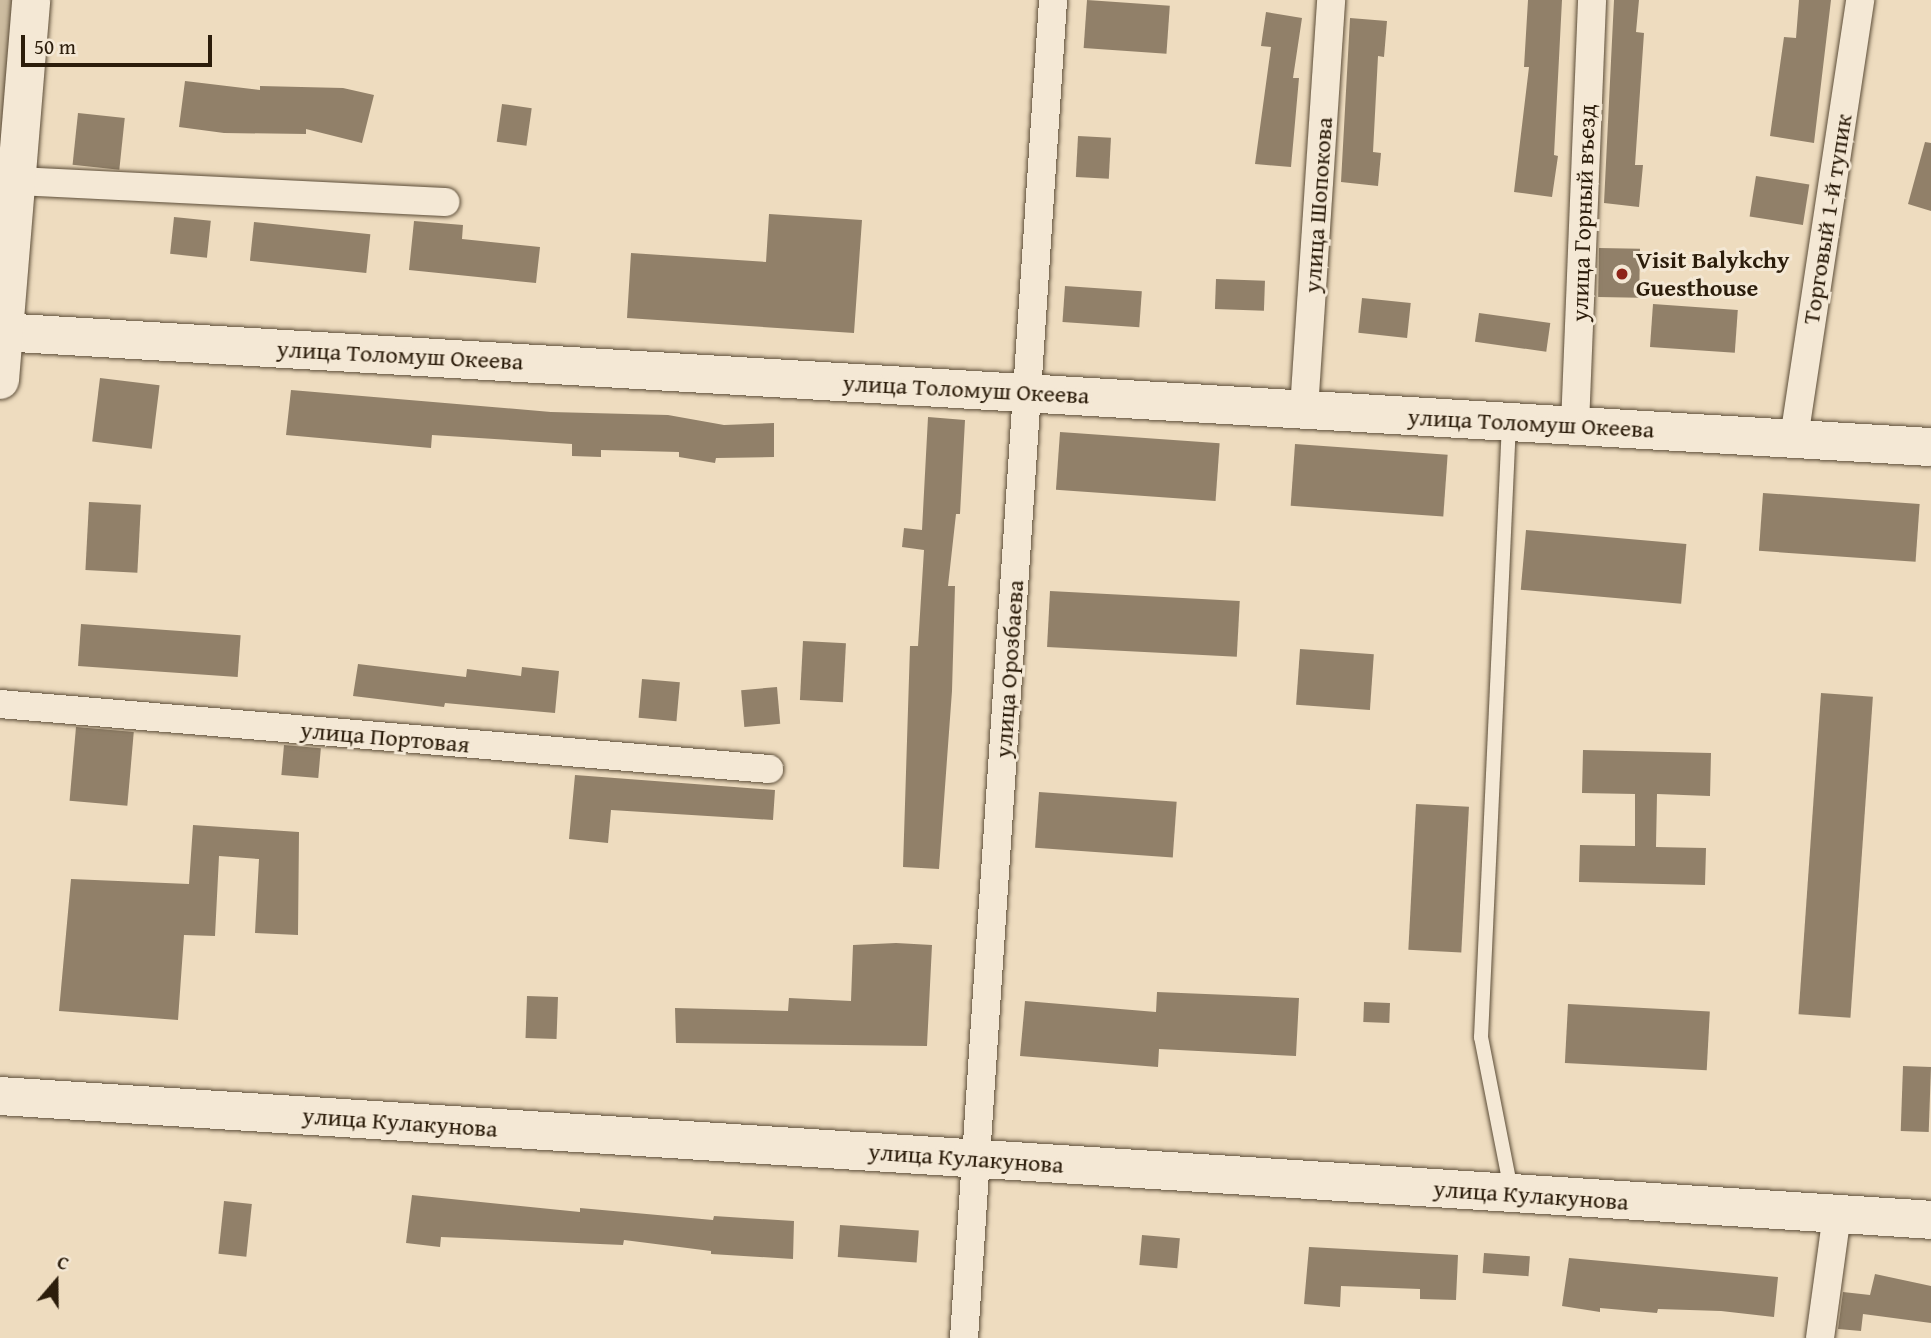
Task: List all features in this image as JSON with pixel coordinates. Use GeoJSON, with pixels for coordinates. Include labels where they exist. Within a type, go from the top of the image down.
{"type":"FeatureCollection","features":[{"type":"Feature","properties":{"kind":"street"},"geometry":{"type":"LineString","coordinates":[[0,380],[31,0]]}},
{"type":"Feature","properties":{"kind":"street","name":"улица Орозбаева"},"geometry":{"type":"LineString","coordinates":[[964,1338],[1053,0]]}},
{"type":"Feature","properties":{"kind":"street","name":"улица Шопокова"},"geometry":{"type":"LineString","coordinates":[[1304,410],[1331,0]]}},
{"type":"Feature","properties":{"kind":"street","name":"улица Горный въезд"},"geometry":{"type":"LineString","coordinates":[[1575,425],[1592,0]]}},
{"type":"Feature","properties":{"kind":"street","name":"Торговый 1-й тупик"},"geometry":{"type":"LineString","coordinates":[[1794,438],[1860,0]]}},
{"type":"Feature","properties":{"kind":"street"},"geometry":{"type":"LineString","coordinates":[[16,181],[445,202]]}},
{"type":"Feature","properties":{"kind":"street","name":"улица Толомуш Океева"},"geometry":{"type":"LineString","coordinates":[[2,332],[1794,438],[1930,441]]}},
{"type":"Feature","properties":{"kind":"street","name":"улица Портовая"},"geometry":{"type":"LineString","coordinates":[[0,704],[769,769]]}},
{"type":"Feature","properties":{"kind":"street","name":"улица Кулакунова"},"geometry":{"type":"LineString","coordinates":[[0,1096],[1931,1220]]}},
{"type":"Feature","properties":{"kind":"street"},"geometry":{"type":"LineString","coordinates":[[1821,1338],[1837,1214]]}},
{"type":"Feature","properties":{"kind":"lane"},"geometry":{"type":"LineString","coordinates":[[1510,421],[1482,1037],[1511,1193]]}},
{"type":"Feature","properties":{"kind":"shaded area"},"geometry":{"type":"Polygon","coordinates":[[[0,0],[16,0],[0,178],[0,0]]]}},
{"type":"Feature","properties":{"kind":"building"},"geometry":{"type":"Polygon","coordinates":[[[1087,0],[1170,6],[1166,54],[1084,48],[1087,0]]]}},
{"type":"Feature","properties":{"kind":"building"},"geometry":{"type":"Polygon","coordinates":[[[1528,0],[1562,0],[1554,155],[1558,156],[1552,197],[1514,192],[1529,67],[1524,67],[1528,0]]]}},
{"type":"Feature","properties":{"kind":"building"},"geometry":{"type":"Polygon","coordinates":[[[1614,0],[1639,0],[1636,32],[1644,33],[1635,165],[1643,165],[1639,207],[1604,203],[1614,0]]]}},
{"type":"Feature","properties":{"kind":"building"},"geometry":{"type":"Polygon","coordinates":[[[1799,0],[1831,0],[1814,143],[1770,136],[1784,37],[1796,38],[1799,0]]]}},
{"type":"Feature","properties":{"kind":"building"},"geometry":{"type":"Polygon","coordinates":[[[1266,12],[1302,18],[1293,78],[1299,78],[1291,167],[1255,164],[1271,47],[1261,46],[1266,12]]]}},
{"type":"Feature","properties":{"kind":"building"},"geometry":{"type":"Polygon","coordinates":[[[1350,18],[1387,21],[1384,57],[1378,56],[1373,152],[1381,153],[1378,186],[1341,182],[1350,18]]]}},
{"type":"Feature","properties":{"kind":"building"},"geometry":{"type":"Polygon","coordinates":[[[185,81],[260,90],[260,86],[343,88],[374,95],[362,143],[306,129],[306,134],[224,133],[179,127],[185,81]]]}},
{"type":"Feature","properties":{"kind":"building"},"geometry":{"type":"Polygon","coordinates":[[[502,104],[532,108],[526,146],[497,142],[502,104]]]}},
{"type":"Feature","properties":{"kind":"building"},"geometry":{"type":"Polygon","coordinates":[[[78,113],[125,118],[119,170],[73,165],[78,113]]]}},
{"type":"Feature","properties":{"kind":"building"},"geometry":{"type":"Polygon","coordinates":[[[1078,136],[1111,138],[1109,179],[1076,177],[1078,136]]]}},
{"type":"Feature","properties":{"kind":"building"},"geometry":{"type":"Polygon","coordinates":[[[1925,142],[1931,143],[1931,211],[1908,204],[1925,142]]]}},
{"type":"Feature","properties":{"kind":"building"},"geometry":{"type":"Polygon","coordinates":[[[1756,176],[1809,184],[1803,225],[1750,216],[1756,176]]]}},
{"type":"Feature","properties":{"kind":"building"},"geometry":{"type":"Polygon","coordinates":[[[769,214],[862,220],[854,333],[627,318],[631,253],[766,262],[769,214]]]}},
{"type":"Feature","properties":{"kind":"building"},"geometry":{"type":"Polygon","coordinates":[[[174,217],[211,221],[207,258],[170,254],[174,217]]]}},
{"type":"Feature","properties":{"kind":"building"},"geometry":{"type":"Polygon","coordinates":[[[414,221],[463,225],[462,239],[540,247],[536,283],[409,270],[414,221]]]}},
{"type":"Feature","properties":{"kind":"building"},"geometry":{"type":"Polygon","coordinates":[[[254,222],[370,234],[366,273],[250,261],[254,222]]]}},
{"type":"Feature","properties":{"kind":"building"},"geometry":{"type":"Polygon","coordinates":[[[1599,248],[1640,249],[1639,298],[1598,297],[1599,248]]]}},
{"type":"Feature","properties":{"kind":"building"},"geometry":{"type":"Polygon","coordinates":[[[1216,279],[1265,281],[1264,311],[1215,309],[1216,279]]]}},
{"type":"Feature","properties":{"kind":"building"},"geometry":{"type":"Polygon","coordinates":[[[1065,286],[1142,291],[1139,327],[1062,322],[1065,286]]]}},
{"type":"Feature","properties":{"kind":"building"},"geometry":{"type":"Polygon","coordinates":[[[1362,298],[1411,303],[1407,338],[1358,333],[1362,298]]]}},
{"type":"Feature","properties":{"kind":"building"},"geometry":{"type":"Polygon","coordinates":[[[1653,304],[1738,310],[1735,353],[1650,347],[1653,304]]]}},
{"type":"Feature","properties":{"kind":"building"},"geometry":{"type":"Polygon","coordinates":[[[1479,313],[1550,323],[1546,352],[1475,342],[1479,313]]]}},
{"type":"Feature","properties":{"kind":"building"},"geometry":{"type":"Polygon","coordinates":[[[100,378],[160,385],[152,449],[92,442],[100,378]]]}},
{"type":"Feature","properties":{"kind":"building"},"geometry":{"type":"Polygon","coordinates":[[[291,390],[551,412],[668,415],[724,425],[774,423],[774,457],[716,458],[715,463],[679,457],[679,452],[601,450],[601,457],[572,456],[572,444],[432,435],[431,448],[286,435],[291,390]]]}},
{"type":"Feature","properties":{"kind":"building"},"geometry":{"type":"Polygon","coordinates":[[[928,417],[965,420],[960,514],[956,514],[948,586],[955,586],[952,691],[939,869],[903,867],[910,646],[918,646],[924,550],[902,547],[904,528],[922,530],[928,417]]]}},
{"type":"Feature","properties":{"kind":"building"},"geometry":{"type":"Polygon","coordinates":[[[1060,432],[1220,443],[1216,501],[1056,490],[1060,432]]]}},
{"type":"Feature","properties":{"kind":"building"},"geometry":{"type":"Polygon","coordinates":[[[1295,444],[1448,455],[1443,517],[1291,506],[1295,444]]]}},
{"type":"Feature","properties":{"kind":"building"},"geometry":{"type":"Polygon","coordinates":[[[1763,493],[1920,504],[1916,562],[1759,551],[1763,493]]]}},
{"type":"Feature","properties":{"kind":"building"},"geometry":{"type":"Polygon","coordinates":[[[89,502],[141,505],[137,573],[85,570],[89,502]]]}},
{"type":"Feature","properties":{"kind":"building"},"geometry":{"type":"Polygon","coordinates":[[[1526,530],[1686,544],[1681,604],[1521,590],[1526,530]]]}},
{"type":"Feature","properties":{"kind":"building"},"geometry":{"type":"Polygon","coordinates":[[[1050,591],[1240,601],[1237,657],[1047,647],[1050,591]]]}},
{"type":"Feature","properties":{"kind":"building"},"geometry":{"type":"Polygon","coordinates":[[[81,624],[241,635],[238,677],[78,666],[81,624]]]}},
{"type":"Feature","properties":{"kind":"building"},"geometry":{"type":"Polygon","coordinates":[[[803,641],[846,643],[843,702],[800,700],[803,641]]]}},
{"type":"Feature","properties":{"kind":"building"},"geometry":{"type":"Polygon","coordinates":[[[1300,649],[1374,654],[1370,710],[1296,705],[1300,649]]]}},
{"type":"Feature","properties":{"kind":"building"},"geometry":{"type":"Polygon","coordinates":[[[358,664],[466,677],[467,669],[521,676],[522,667],[559,671],[555,713],[445,703],[444,707],[353,696],[358,664]]]}},
{"type":"Feature","properties":{"kind":"building"},"geometry":{"type":"Polygon","coordinates":[[[642,679],[680,682],[676,721],[639,718],[642,679]]]}},
{"type":"Feature","properties":{"kind":"building"},"geometry":{"type":"Polygon","coordinates":[[[777,687],[780,724],[744,727],[741,690],[777,687]]]}},
{"type":"Feature","properties":{"kind":"building"},"geometry":{"type":"Polygon","coordinates":[[[1821,693],[1873,697],[1850,1018],[1799,1014],[1821,693]]]}},
{"type":"Feature","properties":{"kind":"building"},"geometry":{"type":"Polygon","coordinates":[[[76,727],[134,732],[127,806],[70,801],[76,727]]]}},
{"type":"Feature","properties":{"kind":"building"},"geometry":{"type":"Polygon","coordinates":[[[284,745],[321,748],[318,778],[281,775],[284,745]]]}},
{"type":"Feature","properties":{"kind":"building"},"geometry":{"type":"Polygon","coordinates":[[[1583,750],[1711,753],[1710,796],[1657,794],[1656,847],[1706,848],[1705,885],[1579,882],[1580,845],[1635,846],[1635,794],[1582,793],[1583,750]]]}},
{"type":"Feature","properties":{"kind":"building"},"geometry":{"type":"Polygon","coordinates":[[[575,775],[775,790],[773,820],[611,810],[608,843],[569,839],[575,775]]]}},
{"type":"Feature","properties":{"kind":"building"},"geometry":{"type":"Polygon","coordinates":[[[1039,792],[1177,802],[1173,857],[1035,848],[1039,792]]]}},
{"type":"Feature","properties":{"kind":"building"},"geometry":{"type":"Polygon","coordinates":[[[1416,804],[1469,807],[1461,953],[1408,950],[1416,804]]]}},
{"type":"Feature","properties":{"kind":"building"},"geometry":{"type":"Polygon","coordinates":[[[193,825],[299,832],[298,935],[255,933],[259,859],[219,856],[215,936],[184,935],[178,1020],[59,1011],[71,879],[189,884],[193,825]]]}},
{"type":"Feature","properties":{"kind":"building"},"geometry":{"type":"Polygon","coordinates":[[[853,945],[932,945],[927,1046],[676,1043],[675,1008],[788,1011],[789,998],[851,1001],[853,945]]]}},
{"type":"Feature","properties":{"kind":"building"},"geometry":{"type":"Polygon","coordinates":[[[1157,992],[1299,998],[1296,1056],[1159,1049],[1158,1067],[1020,1056],[1025,1001],[1156,1012],[1157,992]]]}},
{"type":"Feature","properties":{"kind":"building"},"geometry":{"type":"Polygon","coordinates":[[[527,996],[558,997],[557,1039],[526,1038],[527,996]]]}},
{"type":"Feature","properties":{"kind":"building"},"geometry":{"type":"Polygon","coordinates":[[[1364,1002],[1390,1003],[1389,1023],[1363,1022],[1364,1002]]]}},
{"type":"Feature","properties":{"kind":"building"},"geometry":{"type":"Polygon","coordinates":[[[1568,1004],[1710,1011],[1707,1070],[1565,1063],[1568,1004]]]}},
{"type":"Feature","properties":{"kind":"building"},"geometry":{"type":"Polygon","coordinates":[[[1903,1066],[1931,1067],[1929,1132],[1901,1131],[1903,1066]]]}},
{"type":"Feature","properties":{"kind":"building"},"geometry":{"type":"Polygon","coordinates":[[[412,1195],[580,1212],[580,1208],[713,1220],[714,1216],[794,1221],[793,1259],[711,1254],[711,1251],[624,1240],[623,1245],[441,1237],[440,1247],[406,1243],[412,1195]]]}},
{"type":"Feature","properties":{"kind":"building"},"geometry":{"type":"Polygon","coordinates":[[[224,1201],[252,1204],[246,1257],[218,1254],[224,1201]]]}},
{"type":"Feature","properties":{"kind":"building"},"geometry":{"type":"Polygon","coordinates":[[[840,1225],[919,1231],[917,1262],[838,1257],[840,1225]]]}},
{"type":"Feature","properties":{"kind":"building"},"geometry":{"type":"Polygon","coordinates":[[[1142,1235],[1180,1238],[1177,1268],[1139,1265],[1142,1235]]]}},
{"type":"Feature","properties":{"kind":"building"},"geometry":{"type":"Polygon","coordinates":[[[1309,1247],[1458,1255],[1456,1300],[1420,1299],[1420,1289],[1341,1286],[1340,1307],[1304,1304],[1309,1247]]]}},
{"type":"Feature","properties":{"kind":"building"},"geometry":{"type":"Polygon","coordinates":[[[1484,1253],[1530,1256],[1528,1276],[1483,1273],[1484,1253]]]}},
{"type":"Feature","properties":{"kind":"building"},"geometry":{"type":"Polygon","coordinates":[[[1569,1258],[1778,1277],[1774,1317],[1721,1311],[1658,1309],[1657,1313],[1600,1308],[1600,1312],[1562,1306],[1569,1258]]]}},
{"type":"Feature","properties":{"kind":"building"},"geometry":{"type":"Polygon","coordinates":[[[1875,1274],[1931,1286],[1931,1323],[1863,1314],[1861,1331],[1838,1329],[1843,1292],[1870,1295],[1875,1274]]]}},
{"type":"Feature","properties":{"kind":"place","name":"Visit Balykchy Guesthouse"},"geometry":{"type":"Point","coordinates":[1622,274]}}]}
